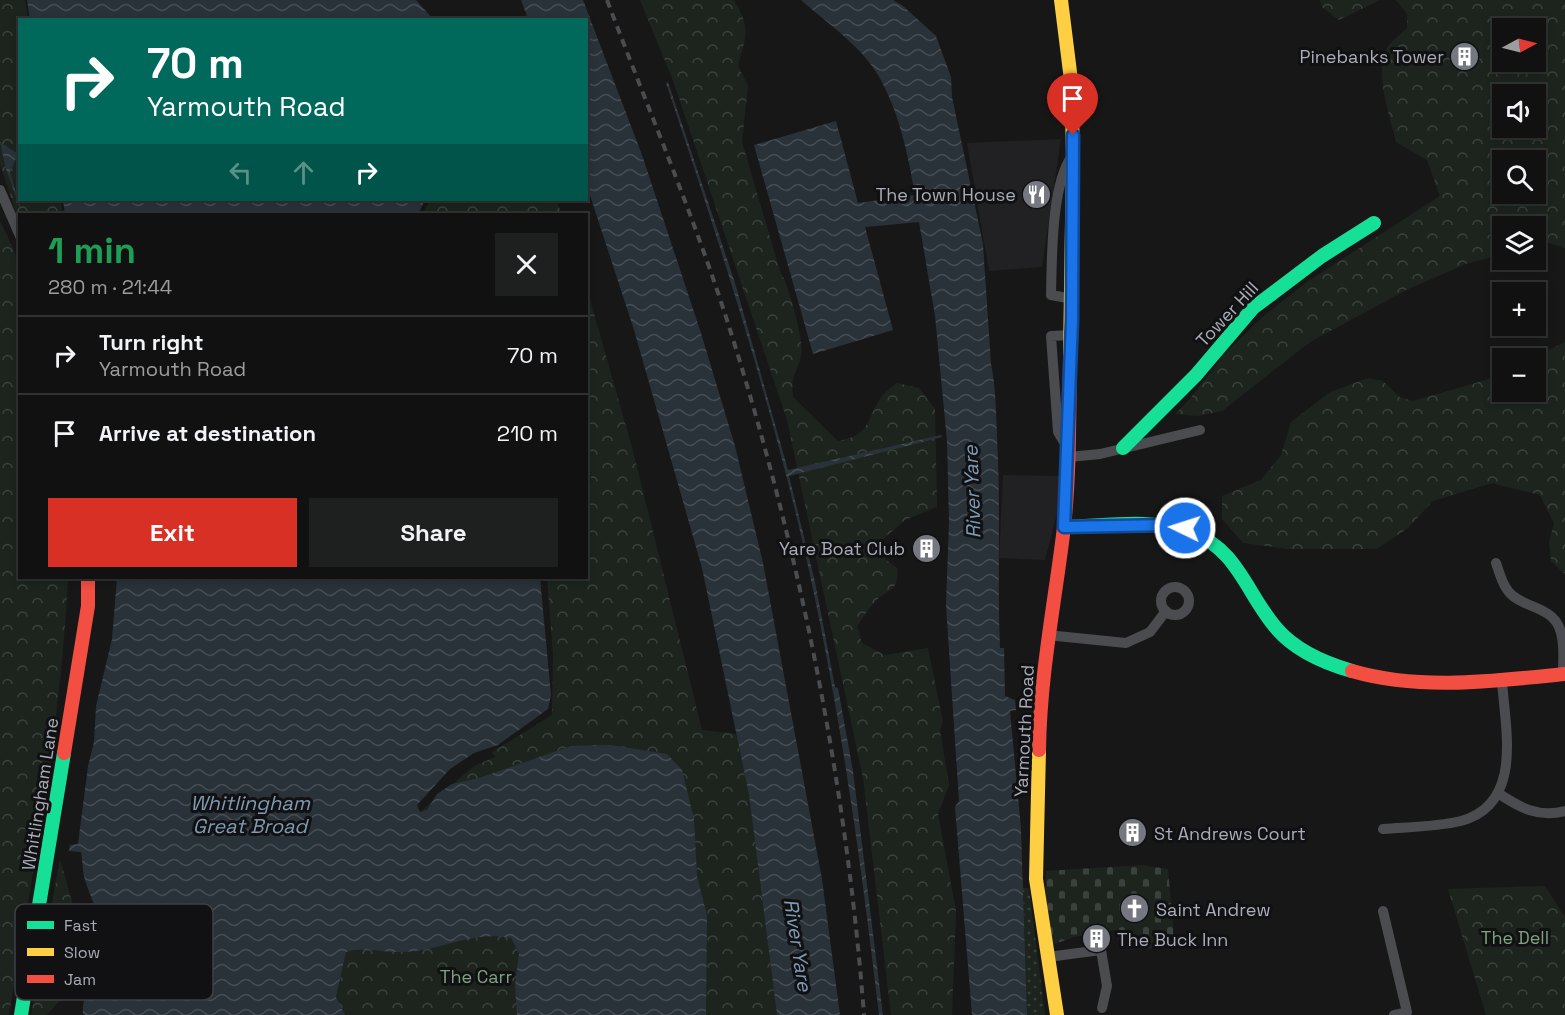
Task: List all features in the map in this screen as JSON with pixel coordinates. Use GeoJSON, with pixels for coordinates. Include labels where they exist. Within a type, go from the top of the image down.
{"type":"FeatureCollection","features":[{"type":"Feature","properties":{"kind":"street","name":"Yarmouth Road"},"geometry":{"type":"LineString","coordinates":[[1057,1015],[1036,879],[1039,737],[1047,635],[1064,527],[1069,453],[1074,153],[1071,80],[1061,0]]}},
{"type":"Feature","properties":{"kind":"street","name":"Yarmouth Road"},"geometry":{"type":"LineString","coordinates":[[1073,298],[1051,295],[1052,250],[1062,170],[1074,153]]}},
{"type":"Feature","properties":{"kind":"street"},"geometry":{"type":"LineString","coordinates":[[0,190],[18,231]]}},
{"type":"Feature","properties":{"kind":"street","name":"Tower Hill"},"geometry":{"type":"LineString","coordinates":[[1123,448],[1196,375],[1252,308],[1322,256],[1374,223]]}},
{"type":"Feature","properties":{"kind":"street","name":"Yarmouth Road"},"geometry":{"type":"LineString","coordinates":[[1069,453],[1058,432],[1051,336],[1072,336]]}},
{"type":"Feature","properties":{"kind":"street"},"geometry":{"type":"LineString","coordinates":[[1069,453],[1123,448],[1200,430]]}},
{"type":"Feature","properties":{"kind":"street"},"geometry":{"type":"LineString","coordinates":[[1064,527],[1168,525],[1205,535],[1226,550],[1239,567],[1266,617],[1279,633],[1306,653],[1364,675],[1418,684],[1502,681],[1564,674],[1562,637],[1558,626],[1552,617],[1514,597],[1501,578],[1496,563]]}},
{"type":"Feature","properties":{"kind":"street","name":"Whitlingham Lane"},"geometry":{"type":"LineString","coordinates":[[39,904],[88,606],[88,579]]}},
{"type":"Feature","properties":{"kind":"street"},"geometry":{"type":"LineString","coordinates":[[1047,635],[1126,643],[1150,632],[1166,611]]}},
{"type":"Feature","properties":{"kind":"street"},"geometry":{"type":"LineString","coordinates":[[1383,829],[1463,820],[1488,806],[1498,793],[1505,776],[1508,755],[1502,681]]}},
{"type":"Feature","properties":{"kind":"street"},"geometry":{"type":"LineString","coordinates":[[1498,793],[1515,805],[1536,813],[1552,814],[1565,811]]}},
{"type":"Feature","properties":{"kind":"street"},"geometry":{"type":"LineString","coordinates":[[1383,911],[1407,1011],[1394,1015]]}},
{"type":"Feature","properties":{"kind":"street"},"geometry":{"type":"LineString","coordinates":[[1048,957],[1106,949],[1107,986],[1102,1008]]}},
{"type":"Feature","properties":{"kind":"street","name":"Whitlingham Lane"},"geometry":{"type":"LineString","coordinates":[[21,1015],[23,1000]]}},
{"type":"Feature","properties":{"kind":"shaded area"},"geometry":{"type":"Polygon","coordinates":[[[1061,139],[1042,267],[989,271],[967,143],[1061,139]]]}},
{"type":"Feature","properties":{"kind":"shaded area"},"geometry":{"type":"Polygon","coordinates":[[[1003,475],[1060,476],[1059,506],[1045,560],[999,558],[1003,475]]]}},
{"type":"Feature","properties":{"kind":"green space"},"geometry":{"type":"Polygon","coordinates":[[[0,0],[25,0],[28,18],[18,18],[18,201],[61,201],[62,213],[18,213],[18,219],[0,164],[0,0]]]}},
{"type":"Feature","properties":{"kind":"green space"},"geometry":{"type":"Polygon","coordinates":[[[640,0],[734,0],[743,18],[745,39],[738,66],[748,86],[742,142],[801,339],[801,356],[793,378],[793,397],[838,441],[857,435],[866,425],[882,396],[897,383],[919,388],[935,409],[937,507],[905,520],[882,540],[885,559],[897,568],[897,582],[872,605],[857,626],[862,643],[885,655],[928,648],[943,722],[940,730],[949,785],[938,814],[956,911],[952,1015],[891,1015],[863,778],[787,420],[674,83],[640,0]]]}},
{"type":"Feature","properties":{"kind":"green space"},"geometry":{"type":"Polygon","coordinates":[[[1320,0],[1380,0],[1339,20],[1322,7],[1320,0]]]}},
{"type":"Feature","properties":{"kind":"green space"},"geometry":{"type":"Polygon","coordinates":[[[1396,0],[1565,0],[1565,248],[1546,242],[1546,216],[1492,216],[1492,257],[1466,264],[1408,289],[1310,342],[1222,411],[1198,416],[1175,414],[1189,400],[1225,353],[1266,314],[1307,282],[1440,196],[1427,160],[1396,142],[1384,92],[1382,66],[1384,54],[1389,45],[1407,28],[1407,14],[1396,0]]]}},
{"type":"Feature","properties":{"kind":"green space"},"geometry":{"type":"Polygon","coordinates":[[[430,201],[556,201],[562,213],[424,213],[430,201]]]}},
{"type":"Feature","properties":{"kind":"green space"},"geometry":{"type":"Polygon","coordinates":[[[0,221],[15,252],[18,269],[18,579],[68,579],[53,742],[36,852],[27,904],[15,904],[15,979],[9,1015],[0,1015],[0,221]]]}},
{"type":"Feature","properties":{"kind":"green space","name":"The Carr"},"geometry":{"type":"Polygon","coordinates":[[[588,293],[633,451],[702,730],[736,734],[749,795],[777,1015],[341,1015],[336,997],[346,952],[420,812],[474,766],[495,757],[492,752],[552,715],[553,654],[547,579],[588,579],[588,487],[591,480],[588,455],[588,293]]]}},
{"type":"Feature","properties":{"kind":"green space"},"geometry":{"type":"Polygon","coordinates":[[[1565,342],[1565,574],[1551,561],[1549,542],[1554,523],[1540,495],[1492,483],[1433,501],[1408,528],[1377,549],[1288,549],[1243,543],[1222,519],[1222,496],[1261,480],[1281,455],[1291,422],[1330,392],[1368,378],[1383,381],[1400,397],[1413,401],[1492,378],[1492,402],[1546,402],[1546,352],[1565,342]]]}},
{"type":"Feature","properties":{"kind":"green space"},"geometry":{"type":"Polygon","coordinates":[[[60,859],[73,904],[52,904],[60,859]]]}},
{"type":"Feature","properties":{"kind":"green space"},"geometry":{"type":"Polygon","coordinates":[[[1142,865],[1168,869],[1175,946],[1130,950],[1118,941],[1116,930],[1074,937],[1052,945],[1045,896],[1046,871],[1142,865]]]}},
{"type":"Feature","properties":{"kind":"green space","name":"The Dell"},"geometry":{"type":"Polygon","coordinates":[[[1545,886],[1565,917],[1565,1015],[1486,1015],[1448,889],[1545,886]]]}},
{"type":"Feature","properties":{"kind":"green space"},"geometry":{"type":"Polygon","coordinates":[[[1023,888],[1029,888],[1045,1015],[1027,1015],[1023,888]]]}},
{"type":"Feature","properties":{"kind":"green space"},"geometry":{"type":"Polygon","coordinates":[[[34,1000],[60,1000],[47,1015],[31,1015],[34,1000]]]}},
{"type":"Feature","properties":{"kind":"water"},"geometry":{"type":"Polygon","coordinates":[[[27,0],[416,0],[432,18],[30,18],[27,0]]]}},
{"type":"Feature","properties":{"kind":"water","name":"River Yare"},"geometry":{"type":"Polygon","coordinates":[[[521,0],[583,0],[642,155],[701,333],[735,446],[763,563],[822,879],[840,1015],[777,1015],[749,795],[702,568],[634,330],[588,189],[588,18],[528,18],[521,0]]]}},
{"type":"Feature","properties":{"kind":"water","name":"River Yare"},"geometry":{"type":"Polygon","coordinates":[[[801,0],[893,0],[903,6],[936,36],[951,77],[952,97],[983,244],[996,410],[1000,648],[1004,648],[1005,696],[1015,700],[1016,710],[1010,711],[1021,829],[1027,1015],[972,1015],[955,807],[959,801],[946,605],[949,522],[947,441],[935,316],[919,222],[865,227],[893,330],[813,354],[754,145],[836,121],[858,203],[915,195],[897,118],[878,75],[853,44],[801,0]]]}},
{"type":"Feature","properties":{"kind":"water"},"geometry":{"type":"Polygon","coordinates":[[[668,82],[735,283],[788,470],[941,435],[942,437],[789,476],[815,582],[835,687],[838,688],[853,771],[883,1015],[879,1015],[863,887],[834,695],[809,569],[751,348],[666,83],[668,82]]]}},
{"type":"Feature","properties":{"kind":"water"},"geometry":{"type":"Polygon","coordinates":[[[0,142],[18,154],[10,172],[22,213],[22,213],[6,169],[0,142]]]}},
{"type":"Feature","properties":{"kind":"water"},"geometry":{"type":"Polygon","coordinates":[[[63,201],[424,201],[418,213],[65,213],[63,201]]]}},
{"type":"Feature","properties":{"kind":"water","name":"Whitlingham Great Broad"},"geometry":{"type":"Polygon","coordinates":[[[117,579],[540,579],[551,695],[548,709],[498,745],[474,753],[450,769],[417,805],[420,812],[427,810],[437,794],[452,784],[479,778],[571,746],[610,745],[667,754],[682,770],[694,819],[697,876],[707,916],[706,1015],[517,1015],[515,986],[519,953],[511,938],[496,936],[468,939],[415,951],[353,950],[346,952],[336,997],[345,1015],[83,1015],[85,1000],[213,1000],[213,904],[94,904],[84,877],[81,852],[69,851],[70,845],[78,844],[88,766],[94,742],[96,706],[112,639],[117,579]]]}},
{"type":"Feature","properties":{"kind":"railway"},"geometry":{"type":"LineString","coordinates":[[607,0],[684,197],[726,317],[775,488],[797,575],[831,750],[856,926],[864,1015]]}},
{"type":"Feature","properties":{"kind":"traffic: fast"},"geometry":{"type":"LineString","coordinates":[[1123,448],[1196,375],[1253,308],[1322,256],[1374,223]]}},
{"type":"Feature","properties":{"kind":"traffic: fast"},"geometry":{"type":"LineString","coordinates":[[1064,527],[1144,524],[1191,532],[1207,540],[1231,561],[1267,616],[1293,644],[1311,655],[1352,671]]}},
{"type":"Feature","properties":{"kind":"traffic: fast"},"geometry":{"type":"LineString","coordinates":[[39,904],[64,753]]}},
{"type":"Feature","properties":{"kind":"traffic: fast"},"geometry":{"type":"LineString","coordinates":[[21,1015],[23,1000]]}},
{"type":"Feature","properties":{"kind":"traffic: slow"},"geometry":{"type":"LineString","coordinates":[[1061,0],[1071,80],[1073,153],[1070,358]]}},
{"type":"Feature","properties":{"kind":"traffic: slow"},"geometry":{"type":"LineString","coordinates":[[1039,750],[1036,879],[1057,1015]]}},
{"type":"Feature","properties":{"kind":"traffic: jam"},"geometry":{"type":"LineString","coordinates":[[1039,750],[1045,666],[1066,506],[1070,358]]}},
{"type":"Feature","properties":{"kind":"traffic: jam"},"geometry":{"type":"LineString","coordinates":[[64,753],[88,606],[88,579]]}},
{"type":"Feature","properties":{"kind":"traffic: jam"},"geometry":{"type":"LineString","coordinates":[[1352,671],[1378,677],[1431,683],[1458,683],[1565,674]]}},
{"type":"Feature","properties":{"kind":"place","name":"Pinebanks Tower"},"geometry":{"type":"Point","coordinates":[1465,56]}},
{"type":"Feature","properties":{"kind":"place","name":"The Town House"},"geometry":{"type":"Point","coordinates":[1037,194]}},
{"type":"Feature","properties":{"kind":"place","name":"Yare Boat Club"},"geometry":{"type":"Point","coordinates":[926,548]}},
{"type":"Feature","properties":{"kind":"place","name":"St Andrews Court"},"geometry":{"type":"Point","coordinates":[1133,833]}},
{"type":"Feature","properties":{"kind":"place","name":"Saint Andrew"},"geometry":{"type":"Point","coordinates":[1135,909]}},
{"type":"Feature","properties":{"kind":"place","name":"The Buck Inn"},"geometry":{"type":"Point","coordinates":[1096,939]}},
{"type":"Feature","properties":{"kind":"route"},"geometry":{"type":"LineString","coordinates":[[1073,135],[1072,320],[1069,450],[1064,527],[1168,525],[1185,528]]}}]}
